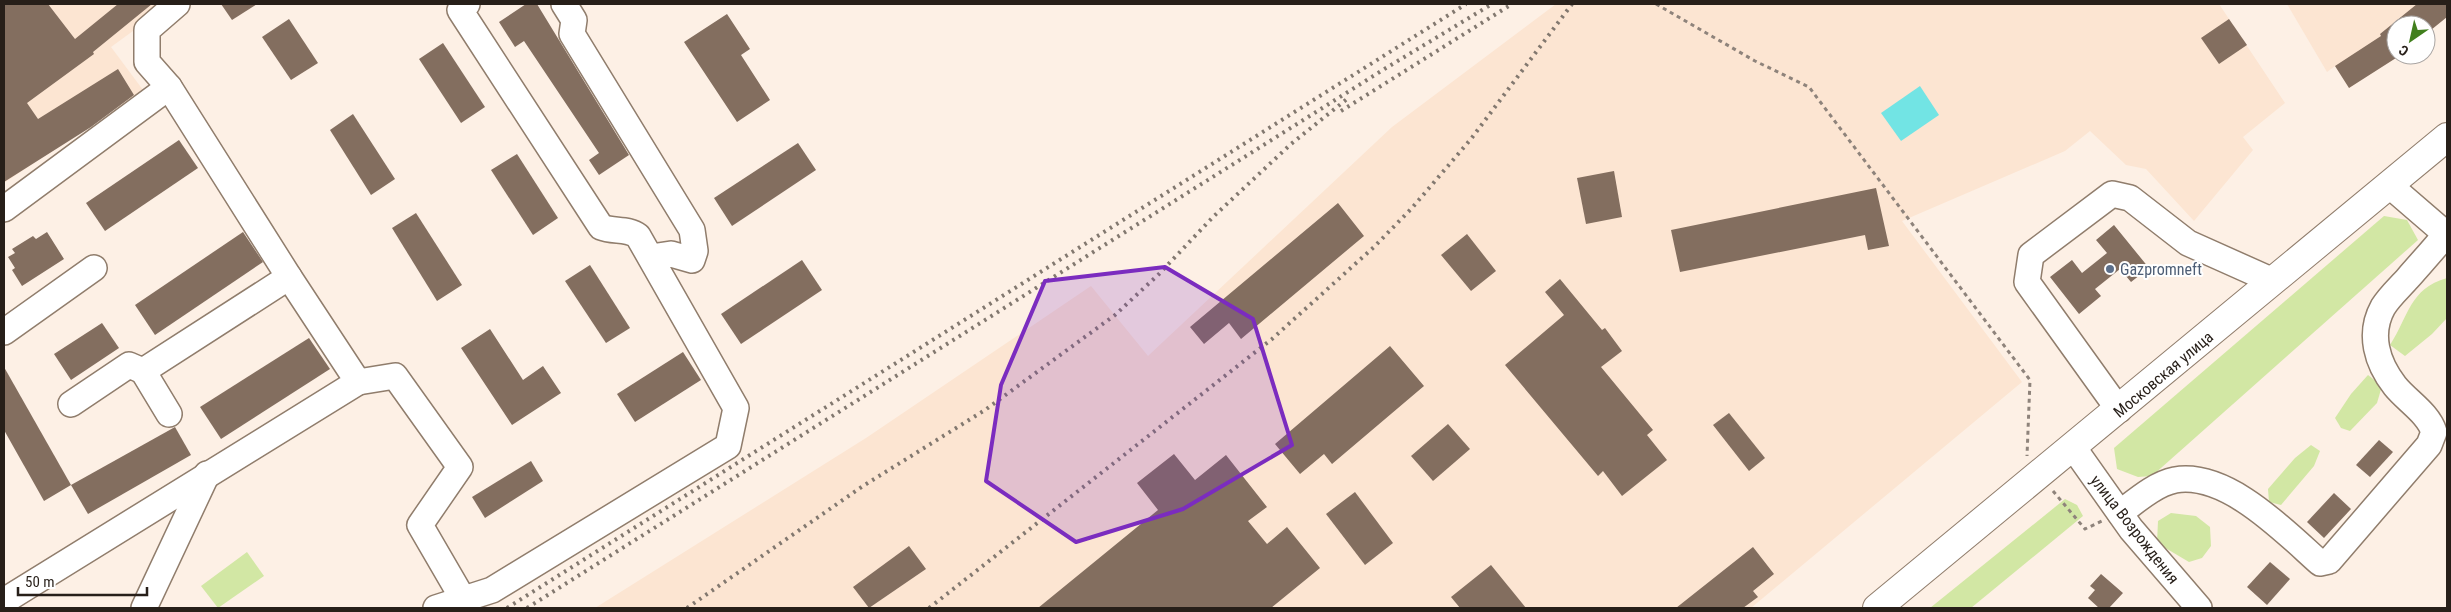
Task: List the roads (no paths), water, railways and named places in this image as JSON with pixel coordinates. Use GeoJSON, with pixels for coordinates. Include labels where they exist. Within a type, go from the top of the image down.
{"type":"FeatureCollection","features":[{"type":"Feature","properties":{"kind":"main road","name":"Московская улица"},"geometry":{"type":"LineString","coordinates":[[1877,608],[2119,410],[2447,137]]}},
{"type":"Feature","properties":{"kind":"street"},"geometry":{"type":"LineString","coordinates":[[177,4],[147,30],[147,62],[170,87],[289,277],[358,382]]}},
{"type":"Feature","properties":{"kind":"street"},"geometry":{"type":"LineString","coordinates":[[436,608],[492,590],[728,446],[736,408],[638,236],[633,232],[607,230],[601,227],[460,10],[467,4]]}},
{"type":"Feature","properties":{"kind":"street"},"geometry":{"type":"LineString","coordinates":[[564,4],[574,20],[572,34],[692,230],[695,250],[692,260],[670,254],[651,257]]}},
{"type":"Feature","properties":{"kind":"street"},"geometry":{"type":"LineString","coordinates":[[4,209],[170,87]]}},
{"type":"Feature","properties":{"kind":"street"},"geometry":{"type":"LineString","coordinates":[[2120,513],[2150,491],[2175,480],[2207,481],[2239,497],[2263,514],[2320,563],[2329,561],[2429,445],[2434,432],[2431,422],[2406,399],[2386,375],[2378,357],[2375,339],[2376,323],[2383,306],[2447,235],[2390,185]]}},
{"type":"Feature","properties":{"kind":"street"},"geometry":{"type":"LineString","coordinates":[[2119,410],[2027,282],[2031,256],[2112,194],[2130,198],[2188,243],[2273,281]]}},
{"type":"Feature","properties":{"kind":"street"},"geometry":{"type":"LineString","coordinates":[[4,332],[94,268]]}},
{"type":"Feature","properties":{"kind":"street"},"geometry":{"type":"LineString","coordinates":[[143,371],[289,277]]}},
{"type":"Feature","properties":{"kind":"street"},"geometry":{"type":"LineString","coordinates":[[72,404],[129,365],[143,371],[169,414]]}},
{"type":"Feature","properties":{"kind":"street"},"geometry":{"type":"LineString","coordinates":[[4,601],[358,382],[395,376],[460,467],[420,525],[463,599]]}},
{"type":"Feature","properties":{"kind":"street","name":"улица Возрождения"},"geometry":{"type":"LineString","coordinates":[[2072,448],[2120,513],[2199,608]]}},
{"type":"Feature","properties":{"kind":"street"},"geometry":{"type":"LineString","coordinates":[[144,608],[207,474]]}},
{"type":"Feature","properties":{"kind":"water"},"geometry":{"type":"Polygon","coordinates":[[[1920,86],[1939,115],[1901,141],[1881,113],[1920,86]]]}},
{"type":"Feature","properties":{"kind":"railway"},"geometry":{"type":"LineString","coordinates":[[507,608],[1466,4]]}},
{"type":"Feature","properties":{"kind":"railway"},"geometry":{"type":"LineString","coordinates":[[527,608],[1386,68],[1492,4]]}},
{"type":"Feature","properties":{"kind":"railway"},"geometry":{"type":"LineString","coordinates":[[1341,111],[1512,4]]}},
{"type":"Feature","properties":{"kind":"railway"},"geometry":{"type":"LineString","coordinates":[[929,608],[1272,339],[1374,247],[1412,208],[1471,139],[1572,4]]}},
{"type":"Feature","properties":{"kind":"railway"},"geometry":{"type":"LineString","coordinates":[[687,608],[863,486],[985,410],[1115,315],[1159,274],[1213,217],[1291,144],[1347,99]]}},
{"type":"Feature","properties":{"kind":"place","name":"Gazpromneft"},"geometry":{"type":"Point","coordinates":[2110,269]}}]}
